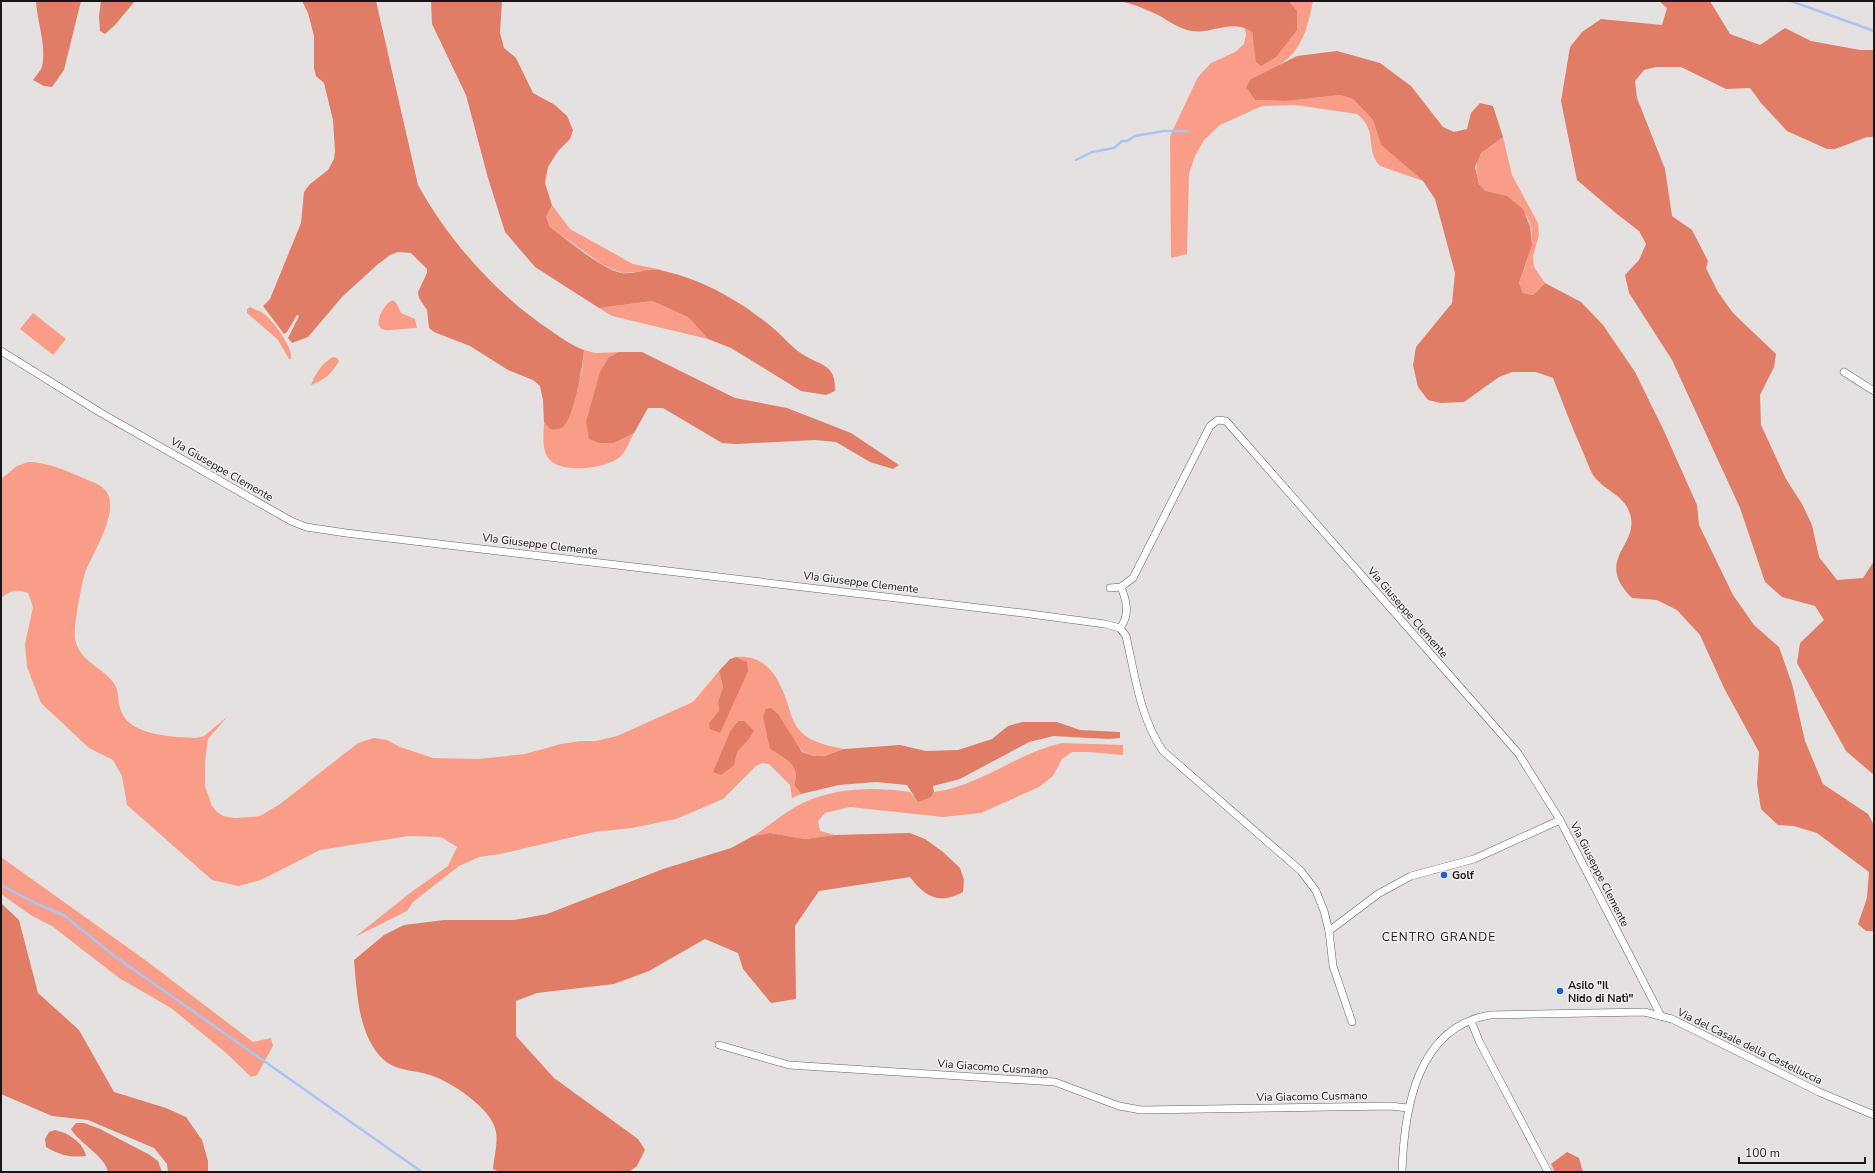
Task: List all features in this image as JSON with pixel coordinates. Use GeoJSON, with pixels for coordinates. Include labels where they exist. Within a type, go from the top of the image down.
{"type":"FeatureCollection","features":[{"type":"Feature","properties":{"kind":"street","name":"VIa Giuseppe Clemente"},"geometry":{"type":"LineString","coordinates":[[1,351],[101,413],[291,521],[306,526],[346,533],[1015,612],[1105,624],[1120,628]]}},
{"type":"Feature","properties":{"kind":"street"},"geometry":{"type":"LineString","coordinates":[[1844,372],[1874,391]]}},
{"type":"Feature","properties":{"kind":"street","name":"Via Giuseppe Clemente"},"geometry":{"type":"LineString","coordinates":[[1122,588],[1132,578],[1210,426],[1215,420],[1224,420],[1518,753],[1560,820],[1616,932],[1661,1016]]}},
{"type":"Feature","properties":{"kind":"street"},"geometry":{"type":"LineString","coordinates":[[1110,588],[1122,588],[1127,615],[1120,628],[1126,636],[1147,723],[1153,737],[1163,751],[1176,763],[1235,813],[1306,877],[1320,898],[1329,931],[1333,966],[1352,1022]]}},
{"type":"Feature","properties":{"kind":"street"},"geometry":{"type":"LineString","coordinates":[[1329,931],[1378,894],[1406,878],[1420,872],[1474,860],[1560,820]]}},
{"type":"Feature","properties":{"kind":"street","name":"Via del Casale della Castelluccia"},"geometry":{"type":"LineString","coordinates":[[1402,1172],[1405,1127],[1408,1108],[1413,1090],[1430,1054],[1442,1038],[1457,1028],[1479,1017],[1490,1015],[1644,1012],[1661,1016],[1672,1019],[1819,1092],[1874,1115]]}},
{"type":"Feature","properties":{"kind":"street"},"geometry":{"type":"LineString","coordinates":[[1471,1021],[1480,1043],[1548,1172]]}},
{"type":"Feature","properties":{"kind":"street","name":"Via Giacomo Cusmano"},"geometry":{"type":"LineString","coordinates":[[719,1045],[789,1065],[1055,1082],[1119,1106],[1141,1110],[1390,1106],[1408,1108]]}},
{"type":"Feature","properties":{"kind":"shaded area"},"geometry":{"type":"Polygon","coordinates":[[[36,1],[81,1],[64,70],[52,87],[44,86],[33,80],[42,67],[43,59],[43,42],[36,1]]]}},
{"type":"Feature","properties":{"kind":"shaded area"},"geometry":{"type":"Polygon","coordinates":[[[101,1],[135,1],[115,25],[105,34],[100,31],[99,16],[101,1]]]}},
{"type":"Feature","properties":{"kind":"shaded area"},"geometry":{"type":"Polygon","coordinates":[[[302,1],[376,1],[418,185],[430,206],[459,246],[493,284],[531,316],[566,341],[584,350],[580,378],[574,401],[568,420],[564,426],[554,430],[550,429],[544,422],[543,400],[540,386],[533,380],[508,370],[470,346],[434,332],[429,328],[427,310],[419,298],[418,292],[427,273],[427,269],[411,253],[398,252],[390,255],[343,296],[308,337],[292,343],[288,338],[299,316],[297,315],[287,332],[284,334],[263,306],[270,299],[301,223],[304,192],[309,185],[328,170],[334,159],[335,151],[333,120],[324,83],[316,76],[314,68],[314,36],[308,13],[302,1]]]}},
{"type":"Feature","properties":{"kind":"shaded area"},"geometry":{"type":"Polygon","coordinates":[[[431,1],[502,1],[500,33],[504,48],[516,58],[533,93],[555,105],[567,116],[573,130],[570,139],[558,151],[548,167],[545,183],[552,205],[546,217],[550,227],[594,260],[613,270],[621,273],[653,270],[664,271],[694,280],[722,293],[761,318],[798,351],[826,366],[833,375],[835,391],[826,395],[801,391],[731,348],[708,339],[688,317],[652,301],[599,308],[535,267],[505,232],[488,178],[466,95],[432,24],[431,1]]]}},
{"type":"Feature","properties":{"kind":"shaded area"},"geometry":{"type":"Polygon","coordinates":[[[1118,1],[1289,1],[1297,11],[1297,30],[1276,57],[1261,66],[1256,62],[1252,32],[1245,28],[1230,26],[1200,31],[1187,30],[1156,14],[1132,4],[1118,1]]]}},
{"type":"Feature","properties":{"kind":"shaded area"},"geometry":{"type":"Polygon","coordinates":[[[1289,1],[1313,1],[1302,40],[1291,55],[1283,62],[1258,76],[1249,83],[1246,87],[1255,100],[1286,101],[1340,95],[1353,99],[1373,120],[1381,145],[1423,181],[1380,166],[1375,160],[1368,127],[1364,120],[1357,114],[1296,105],[1262,106],[1220,125],[1204,140],[1195,156],[1189,174],[1187,254],[1171,258],[1170,136],[1198,77],[1211,63],[1235,52],[1244,44],[1246,34],[1244,26],[1252,32],[1253,43],[1293,5],[1289,1]]]}},
{"type":"Feature","properties":{"kind":"shaded area"},"geometry":{"type":"Polygon","coordinates":[[[1659,1],[1710,1],[1730,34],[1760,45],[1785,28],[1811,41],[1860,50],[1874,50],[1874,137],[1867,137],[1835,149],[1827,149],[1787,131],[1761,103],[1750,88],[1726,89],[1681,67],[1656,67],[1644,70],[1635,81],[1637,98],[1665,169],[1672,216],[1692,230],[1708,261],[1706,268],[1718,292],[1733,313],[1776,354],[1774,367],[1760,395],[1761,425],[1786,479],[1802,504],[1812,525],[1819,557],[1837,580],[1863,578],[1874,561],[1874,775],[1846,751],[1797,663],[1800,643],[1824,620],[1815,606],[1782,597],[1765,582],[1740,508],[1672,360],[1629,293],[1625,275],[1639,260],[1646,244],[1639,231],[1577,180],[1561,101],[1570,47],[1582,32],[1601,19],[1662,25],[1667,8],[1659,1]]]}},
{"type":"Feature","properties":{"kind":"shaded area"},"geometry":{"type":"Polygon","coordinates":[[[1337,51],[1380,63],[1411,86],[1443,127],[1454,132],[1467,129],[1471,113],[1480,103],[1493,106],[1503,137],[1481,153],[1475,167],[1479,184],[1485,191],[1507,196],[1523,209],[1530,226],[1532,245],[1519,283],[1523,293],[1533,295],[1545,283],[1581,302],[1603,325],[1635,372],[1664,431],[1697,505],[1699,525],[1733,595],[1754,625],[1779,647],[1792,684],[1805,741],[1823,784],[1868,814],[1874,825],[1874,931],[1866,931],[1858,924],[1867,898],[1869,872],[1817,833],[1794,826],[1778,825],[1761,809],[1757,784],[1759,752],[1724,688],[1700,635],[1677,610],[1657,600],[1632,598],[1621,585],[1617,573],[1617,563],[1629,535],[1631,525],[1630,514],[1627,507],[1619,497],[1593,475],[1553,378],[1536,372],[1512,372],[1499,377],[1464,402],[1441,403],[1428,400],[1418,387],[1413,365],[1416,347],[1452,303],[1455,273],[1435,199],[1423,181],[1381,145],[1373,120],[1353,99],[1340,95],[1286,101],[1255,100],[1246,87],[1251,79],[1297,56],[1337,51]]]}},
{"type":"Feature","properties":{"kind":"shaded area"},"geometry":{"type":"Polygon","coordinates":[[[1503,137],[1512,175],[1538,223],[1539,235],[1533,256],[1534,267],[1545,283],[1533,295],[1523,293],[1519,283],[1531,242],[1532,234],[1528,219],[1519,208],[1513,204],[1484,190],[1480,186],[1478,179],[1477,163],[1479,158],[1486,149],[1503,137]]]}},
{"type":"Feature","properties":{"kind":"shaded area"},"geometry":{"type":"Polygon","coordinates":[[[552,205],[570,229],[633,264],[662,270],[622,273],[603,265],[550,227],[546,217],[552,205]]]}},
{"type":"Feature","properties":{"kind":"shaded area"},"geometry":{"type":"Polygon","coordinates":[[[393,300],[397,304],[401,313],[415,319],[417,328],[385,330],[381,328],[379,324],[380,315],[386,305],[393,300]]]}},
{"type":"Feature","properties":{"kind":"shaded area"},"geometry":{"type":"Polygon","coordinates":[[[652,301],[688,317],[708,339],[612,316],[599,308],[652,301]]]}},
{"type":"Feature","properties":{"kind":"shaded area"},"geometry":{"type":"Polygon","coordinates":[[[250,307],[268,317],[277,328],[286,342],[291,354],[291,359],[289,359],[278,340],[247,313],[247,309],[250,307]]]}},
{"type":"Feature","properties":{"kind":"shaded area"},"geometry":{"type":"Polygon","coordinates":[[[33,313],[66,339],[53,355],[20,329],[33,313]]]}},
{"type":"Feature","properties":{"kind":"shaded area"},"geometry":{"type":"Polygon","coordinates":[[[584,350],[595,353],[619,352],[609,357],[614,443],[634,433],[624,453],[616,460],[607,464],[586,468],[565,467],[550,460],[545,452],[544,422],[550,429],[558,429],[565,425],[582,372],[584,350]]]}},
{"type":"Feature","properties":{"kind":"shaded area"},"geometry":{"type":"Polygon","coordinates":[[[619,352],[642,352],[735,398],[787,408],[851,433],[899,465],[893,469],[870,462],[836,442],[815,440],[736,444],[722,443],[663,408],[648,408],[634,433],[614,443],[599,443],[589,439],[586,422],[600,372],[609,357],[619,352]]]}},
{"type":"Feature","properties":{"kind":"shaded area"},"geometry":{"type":"Polygon","coordinates":[[[333,357],[337,358],[339,361],[331,373],[324,379],[311,385],[319,369],[325,362],[333,357]]]}},
{"type":"Feature","properties":{"kind":"shaded area"},"geometry":{"type":"Polygon","coordinates":[[[28,462],[42,463],[56,467],[94,482],[104,489],[109,497],[110,508],[108,520],[84,576],[76,617],[75,639],[82,654],[106,675],[116,687],[120,707],[127,721],[144,731],[166,736],[196,738],[204,736],[227,717],[208,739],[205,761],[205,786],[212,806],[223,816],[234,818],[260,816],[280,804],[358,743],[374,738],[387,740],[400,747],[433,758],[479,759],[525,754],[561,744],[581,741],[596,741],[617,736],[693,702],[719,671],[723,687],[718,702],[719,711],[710,729],[746,662],[736,657],[755,659],[774,674],[786,699],[793,721],[805,736],[827,745],[844,749],[830,754],[812,756],[806,753],[795,743],[770,749],[786,759],[793,767],[796,778],[794,785],[801,794],[792,798],[790,785],[769,764],[762,763],[756,766],[723,799],[676,819],[632,828],[594,832],[500,854],[479,857],[459,866],[413,902],[407,911],[355,937],[410,893],[448,866],[457,847],[441,837],[409,836],[320,850],[261,880],[238,886],[212,880],[127,805],[122,776],[113,760],[89,748],[41,703],[27,667],[25,644],[33,607],[28,593],[14,591],[1,598],[1,479],[17,466],[28,462]]]}},
{"type":"Feature","properties":{"kind":"shaded area"},"geometry":{"type":"Polygon","coordinates":[[[736,657],[747,662],[748,671],[720,733],[710,729],[709,723],[719,711],[718,702],[723,687],[719,671],[730,659],[736,657]]]}},
{"type":"Feature","properties":{"kind":"shaded area"},"geometry":{"type":"Polygon","coordinates":[[[771,708],[778,714],[802,752],[813,756],[824,756],[844,749],[900,745],[926,751],[958,750],[992,739],[1008,726],[1022,722],[1057,722],[1080,730],[1120,732],[1120,738],[1108,739],[1054,736],[1029,742],[960,779],[933,786],[934,792],[931,797],[918,802],[907,785],[876,782],[839,785],[801,794],[794,785],[796,778],[793,767],[786,759],[770,749],[763,717],[766,709],[771,708]]]}},
{"type":"Feature","properties":{"kind":"shaded area"},"geometry":{"type":"Polygon","coordinates":[[[738,721],[744,721],[754,731],[737,752],[734,765],[721,775],[713,772],[730,732],[738,721]]]}},
{"type":"Feature","properties":{"kind":"shaded area"},"geometry":{"type":"Polygon","coordinates":[[[1062,743],[1123,745],[1123,755],[1072,752],[1062,759],[1053,776],[1039,787],[981,813],[943,817],[850,807],[825,813],[818,821],[820,831],[835,835],[805,839],[770,833],[753,836],[793,808],[820,796],[858,789],[884,789],[910,792],[913,796],[931,797],[934,792],[951,789],[967,783],[1029,754],[1062,743]]]}},
{"type":"Feature","properties":{"kind":"shaded area"},"geometry":{"type":"Polygon","coordinates":[[[770,833],[805,839],[835,835],[910,833],[925,839],[943,852],[960,868],[964,880],[963,892],[947,898],[933,897],[921,890],[910,877],[819,891],[795,926],[796,999],[771,1003],[743,969],[738,953],[705,939],[649,971],[614,984],[537,993],[516,1001],[516,1036],[554,1078],[638,1139],[645,1150],[637,1166],[629,1172],[500,1172],[493,1169],[496,1132],[493,1123],[479,1105],[459,1090],[438,1078],[389,1064],[375,1050],[369,1039],[360,1013],[354,960],[384,935],[404,925],[444,920],[514,920],[547,914],[663,869],[731,848],[753,836],[770,833]]]}},
{"type":"Feature","properties":{"kind":"shaded area"},"geometry":{"type":"Polygon","coordinates":[[[1,857],[148,962],[253,1042],[271,1038],[273,1046],[257,1075],[251,1077],[225,1052],[171,1008],[119,978],[52,926],[32,916],[1,894],[1,857]]]}},
{"type":"Feature","properties":{"kind":"shaded area"},"geometry":{"type":"Polygon","coordinates":[[[1,903],[19,920],[38,993],[79,1030],[114,1092],[166,1108],[186,1117],[202,1140],[208,1161],[208,1172],[168,1172],[167,1164],[154,1148],[88,1120],[52,1116],[1,1094],[1,903]]]}},
{"type":"Feature","properties":{"kind":"shaded area"},"geometry":{"type":"Polygon","coordinates":[[[76,1123],[84,1123],[100,1129],[150,1155],[158,1161],[162,1172],[108,1172],[106,1166],[98,1155],[80,1140],[71,1129],[76,1123]]]}},
{"type":"Feature","properties":{"kind":"shaded area"},"geometry":{"type":"Polygon","coordinates":[[[55,1130],[65,1133],[78,1142],[82,1146],[86,1156],[75,1157],[65,1155],[46,1147],[45,1139],[49,1132],[55,1130]]]}},
{"type":"Feature","properties":{"kind":"shaded area"},"geometry":{"type":"Polygon","coordinates":[[[1567,1152],[1579,1158],[1583,1172],[1555,1172],[1551,1164],[1567,1152]]]}},
{"type":"Feature","properties":{"kind":"waterway"},"geometry":{"type":"LineString","coordinates":[[1791,1],[1874,31]]}},
{"type":"Feature","properties":{"kind":"waterway"},"geometry":{"type":"LineString","coordinates":[[1076,160],[1092,152],[1114,148],[1122,141],[1127,141],[1135,136],[1164,131],[1187,131]]}},
{"type":"Feature","properties":{"kind":"waterway"},"geometry":{"type":"LineString","coordinates":[[1,885],[33,902],[65,916],[113,955],[422,1172]]}},
{"type":"Feature","properties":{"kind":"place","name":"Golf"},"geometry":{"type":"Point","coordinates":[1444,875]}},
{"type":"Feature","properties":{"kind":"place","name":"Asilo \"Il Nido di Natì\""},"geometry":{"type":"Point","coordinates":[1560,991]}},
{"type":"Feature","properties":{"kind":"district","name":"CENTRO GRANDE"},"geometry":{"type":"Point","coordinates":[1439,937]}}]}
